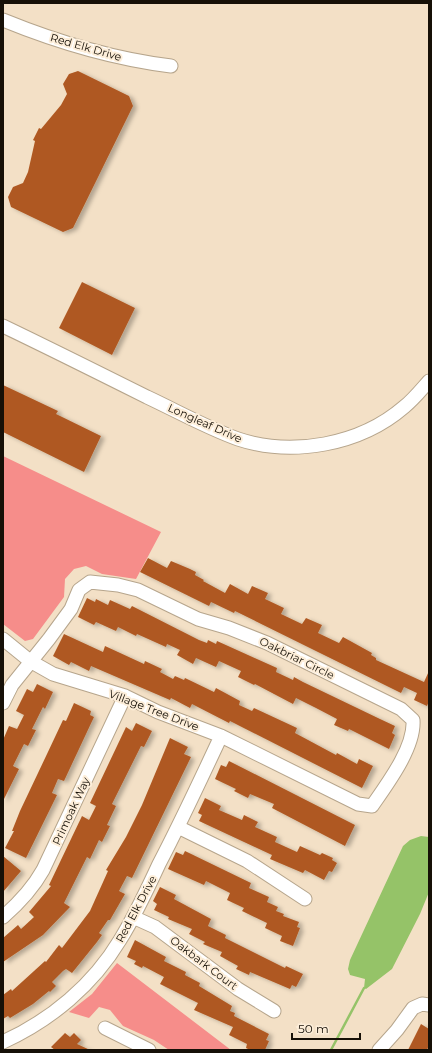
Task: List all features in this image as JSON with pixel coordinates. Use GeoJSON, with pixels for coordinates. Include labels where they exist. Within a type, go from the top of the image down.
{"type":"FeatureCollection","features":[{"type":"Feature","properties":{"kind":"street","name":"Red Elk Drive"},"geometry":{"type":"LineString","coordinates":[[3,20],[64,42],[107,54],[171,66]]}},
{"type":"Feature","properties":{"kind":"street","name":"Longleaf Drive"},"geometry":{"type":"LineString","coordinates":[[3,326],[202,424],[238,439],[261,445],[298,447],[316,445],[335,442],[362,433],[377,426],[404,407],[429,381]]}},
{"type":"Feature","properties":{"kind":"street","name":"Oakbriar Circle"},"geometry":{"type":"LineString","coordinates":[[30,661],[49,639],[71,609],[79,590],[90,582],[118,584],[138,590],[208,623],[229,628],[267,643],[401,709],[414,720],[414,731],[400,763],[372,806],[358,804],[286,768]]}},
{"type":"Feature","properties":{"kind":"street","name":"Village Tree Drive"},"geometry":{"type":"LineString","coordinates":[[3,640],[30,661],[53,674],[125,696],[158,712],[221,736],[286,768]]}},
{"type":"Feature","properties":{"kind":"street"},"geometry":{"type":"LineString","coordinates":[[3,703],[12,685],[30,661]]}},
{"type":"Feature","properties":{"kind":"street","name":"Primoak Way"},"geometry":{"type":"LineString","coordinates":[[3,917],[27,893],[43,870],[125,696]]}},
{"type":"Feature","properties":{"kind":"street","name":"Red Elk Drive"},"geometry":{"type":"LineString","coordinates":[[3,1042],[30,1029],[52,1014],[84,986],[120,941],[178,827],[221,736]]}},
{"type":"Feature","properties":{"kind":"street"},"geometry":{"type":"LineString","coordinates":[[178,827],[247,861],[305,899]]}},
{"type":"Feature","properties":{"kind":"street","name":"Oakbark Court"},"geometry":{"type":"LineString","coordinates":[[133,917],[155,927],[238,989],[274,1011]]}},
{"type":"Feature","properties":{"kind":"street"},"geometry":{"type":"LineString","coordinates":[[379,1050],[397,1030],[413,1008],[422,1004],[429,1005]]}},
{"type":"Feature","properties":{"kind":"street"},"geometry":{"type":"LineString","coordinates":[[104,1028],[149,1050]]}},
{"type":"Feature","properties":{"kind":"shaded area"},"geometry":{"type":"Polygon","coordinates":[[[3,456],[161,532],[136,579],[102,574],[86,566],[74,569],[65,579],[64,597],[33,639],[25,641],[3,624],[3,456]]]}},
{"type":"Feature","properties":{"kind":"shaded area"},"geometry":{"type":"Polygon","coordinates":[[[421,836],[429,837],[429,892],[420,914],[392,969],[366,989],[364,988],[365,979],[350,975],[348,969],[350,960],[403,846],[410,840],[421,836]]]}},
{"type":"Feature","properties":{"kind":"shaded area"},"geometry":{"type":"Polygon","coordinates":[[[117,963],[231,1050],[169,1050],[154,1040],[123,1026],[110,1010],[99,1007],[89,1018],[69,1012],[92,994],[117,963]]]}},
{"type":"Feature","properties":{"kind":"building"},"geometry":{"type":"Polygon","coordinates":[[[78,71],[129,96],[133,106],[73,228],[63,232],[11,207],[8,197],[13,187],[23,183],[28,172],[35,141],[33,140],[39,128],[41,129],[61,105],[67,94],[63,84],[69,74],[78,71]]]}},
{"type":"Feature","properties":{"kind":"building"},"geometry":{"type":"Polygon","coordinates":[[[82,282],[135,308],[112,355],[59,328],[82,282]]]}},
{"type":"Feature","properties":{"kind":"building"},"geometry":{"type":"Polygon","coordinates":[[[3,385],[58,411],[56,414],[101,436],[84,472],[3,432],[3,385]]]}},
{"type":"Feature","properties":{"kind":"building"},"geometry":{"type":"Polygon","coordinates":[[[148,558],[167,568],[171,561],[190,569],[196,572],[195,575],[204,580],[203,581],[225,593],[230,584],[248,594],[252,586],[268,593],[265,599],[284,608],[281,614],[302,624],[306,618],[322,625],[318,633],[339,643],[343,637],[372,653],[371,655],[376,658],[376,660],[424,682],[429,671],[429,701],[427,706],[414,700],[417,693],[404,687],[401,693],[235,611],[234,613],[211,602],[209,606],[140,572],[148,558]]]}},
{"type":"Feature","properties":{"kind":"building"},"geometry":{"type":"Polygon","coordinates":[[[87,598],[95,602],[96,599],[108,605],[110,600],[130,609],[132,606],[199,640],[207,643],[208,640],[216,644],[217,641],[277,668],[276,672],[293,680],[294,677],[395,726],[392,733],[395,735],[389,749],[349,729],[348,731],[334,725],[337,719],[296,698],[293,704],[255,684],[254,685],[238,677],[241,671],[219,661],[216,667],[196,658],[193,664],[177,655],[180,650],[167,644],[166,647],[137,634],[136,636],[118,627],[116,631],[96,622],[94,625],[78,617],[87,598]]]}},
{"type":"Feature","properties":{"kind":"building"},"geometry":{"type":"Polygon","coordinates":[[[64,634],[103,652],[105,646],[144,664],[145,661],[162,669],[160,672],[173,679],[175,676],[184,680],[185,678],[214,692],[216,688],[240,701],[239,705],[252,711],[254,708],[297,728],[295,733],[336,755],[337,753],[357,764],[359,759],[373,766],[362,788],[230,721],[229,723],[192,704],[190,708],[171,698],[170,700],[91,666],[89,671],[71,662],[69,665],[53,656],[64,634]]]}},
{"type":"Feature","properties":{"kind":"building"},"geometry":{"type":"Polygon","coordinates":[[[37,684],[53,692],[45,709],[43,707],[32,729],[36,730],[28,746],[24,744],[13,766],[19,769],[3,801],[3,740],[9,726],[17,729],[24,715],[16,711],[27,689],[33,692],[37,684]]]}},
{"type":"Feature","properties":{"kind":"building"},"geometry":{"type":"Polygon","coordinates":[[[74,703],[91,711],[90,715],[94,717],[64,781],[58,779],[52,793],[57,795],[26,858],[5,848],[14,831],[12,831],[20,811],[63,720],[66,721],[74,703]]]}},
{"type":"Feature","properties":{"kind":"building"},"geometry":{"type":"Polygon","coordinates":[[[136,723],[152,731],[144,747],[141,746],[112,804],[116,806],[107,825],[110,826],[102,842],[99,840],[90,859],[87,857],[64,903],[70,907],[43,935],[3,962],[3,938],[18,925],[21,929],[34,917],[29,912],[51,886],[49,885],[82,816],[89,820],[96,806],[90,803],[126,727],[132,731],[136,723]]]}},
{"type":"Feature","properties":{"kind":"building"},"geometry":{"type":"Polygon","coordinates":[[[170,738],[188,747],[184,754],[191,757],[132,878],[127,876],[119,891],[125,894],[110,920],[108,920],[99,933],[102,935],[72,973],[66,969],[52,982],[56,986],[50,992],[49,991],[33,1004],[10,1018],[8,1016],[3,1019],[3,995],[11,989],[12,991],[45,961],[46,962],[59,945],[62,948],[90,911],[108,871],[106,870],[126,837],[142,805],[170,738]]]}},
{"type":"Feature","properties":{"kind":"building"},"geometry":{"type":"Polygon","coordinates":[[[229,761],[355,825],[345,846],[272,808],[274,804],[250,794],[248,798],[234,791],[236,789],[215,779],[221,765],[226,767],[229,761]]]}},
{"type":"Feature","properties":{"kind":"building"},"geometry":{"type":"Polygon","coordinates":[[[205,798],[221,806],[219,810],[242,820],[244,815],[258,822],[255,827],[277,837],[275,842],[297,852],[300,846],[320,855],[322,853],[333,858],[332,860],[337,863],[332,872],[329,871],[324,880],[305,870],[303,873],[270,859],[272,855],[199,821],[202,815],[198,813],[205,798]]]}},
{"type":"Feature","properties":{"kind":"building"},"geometry":{"type":"Polygon","coordinates":[[[185,851],[251,883],[249,888],[269,897],[267,902],[278,907],[276,911],[284,914],[283,916],[299,922],[297,927],[300,928],[293,946],[280,941],[282,936],[265,928],[267,923],[242,911],[244,908],[227,900],[230,893],[206,881],[204,885],[168,869],[176,852],[183,855],[185,851]]]}},
{"type":"Feature","properties":{"kind":"building"},"geometry":{"type":"Polygon","coordinates":[[[3,856],[21,871],[3,892],[3,856]]]}},
{"type":"Feature","properties":{"kind":"building"},"geometry":{"type":"Polygon","coordinates":[[[160,887],[176,895],[174,899],[211,919],[208,926],[226,935],[225,938],[285,968],[286,966],[303,974],[296,987],[292,985],[290,989],[250,972],[249,975],[236,969],[238,966],[220,956],[222,952],[203,944],[205,942],[189,934],[192,929],[168,919],[169,917],[154,910],[157,904],[153,901],[160,887]]]}},
{"type":"Feature","properties":{"kind":"building"},"geometry":{"type":"Polygon","coordinates":[[[135,940],[166,957],[164,961],[186,972],[185,975],[200,983],[199,986],[232,1006],[230,1011],[235,1013],[234,1016],[269,1034],[266,1040],[269,1041],[265,1050],[250,1050],[246,1048],[247,1044],[229,1035],[233,1027],[194,1010],[198,1003],[160,984],[164,977],[143,966],[142,968],[134,964],[136,961],[127,957],[135,940]]]}},
{"type":"Feature","properties":{"kind":"building"},"geometry":{"type":"Polygon","coordinates":[[[421,1024],[429,1029],[429,1045],[427,1050],[408,1050],[421,1024]]]}},
{"type":"Feature","properties":{"kind":"building"},"geometry":{"type":"Polygon","coordinates":[[[65,1033],[70,1037],[74,1033],[81,1040],[77,1044],[90,1050],[55,1050],[51,1047],[65,1033]]]}},
{"type":"Feature","properties":{"kind":"waterway"},"geometry":{"type":"LineString","coordinates":[[331,1050],[364,988]]}}]}
